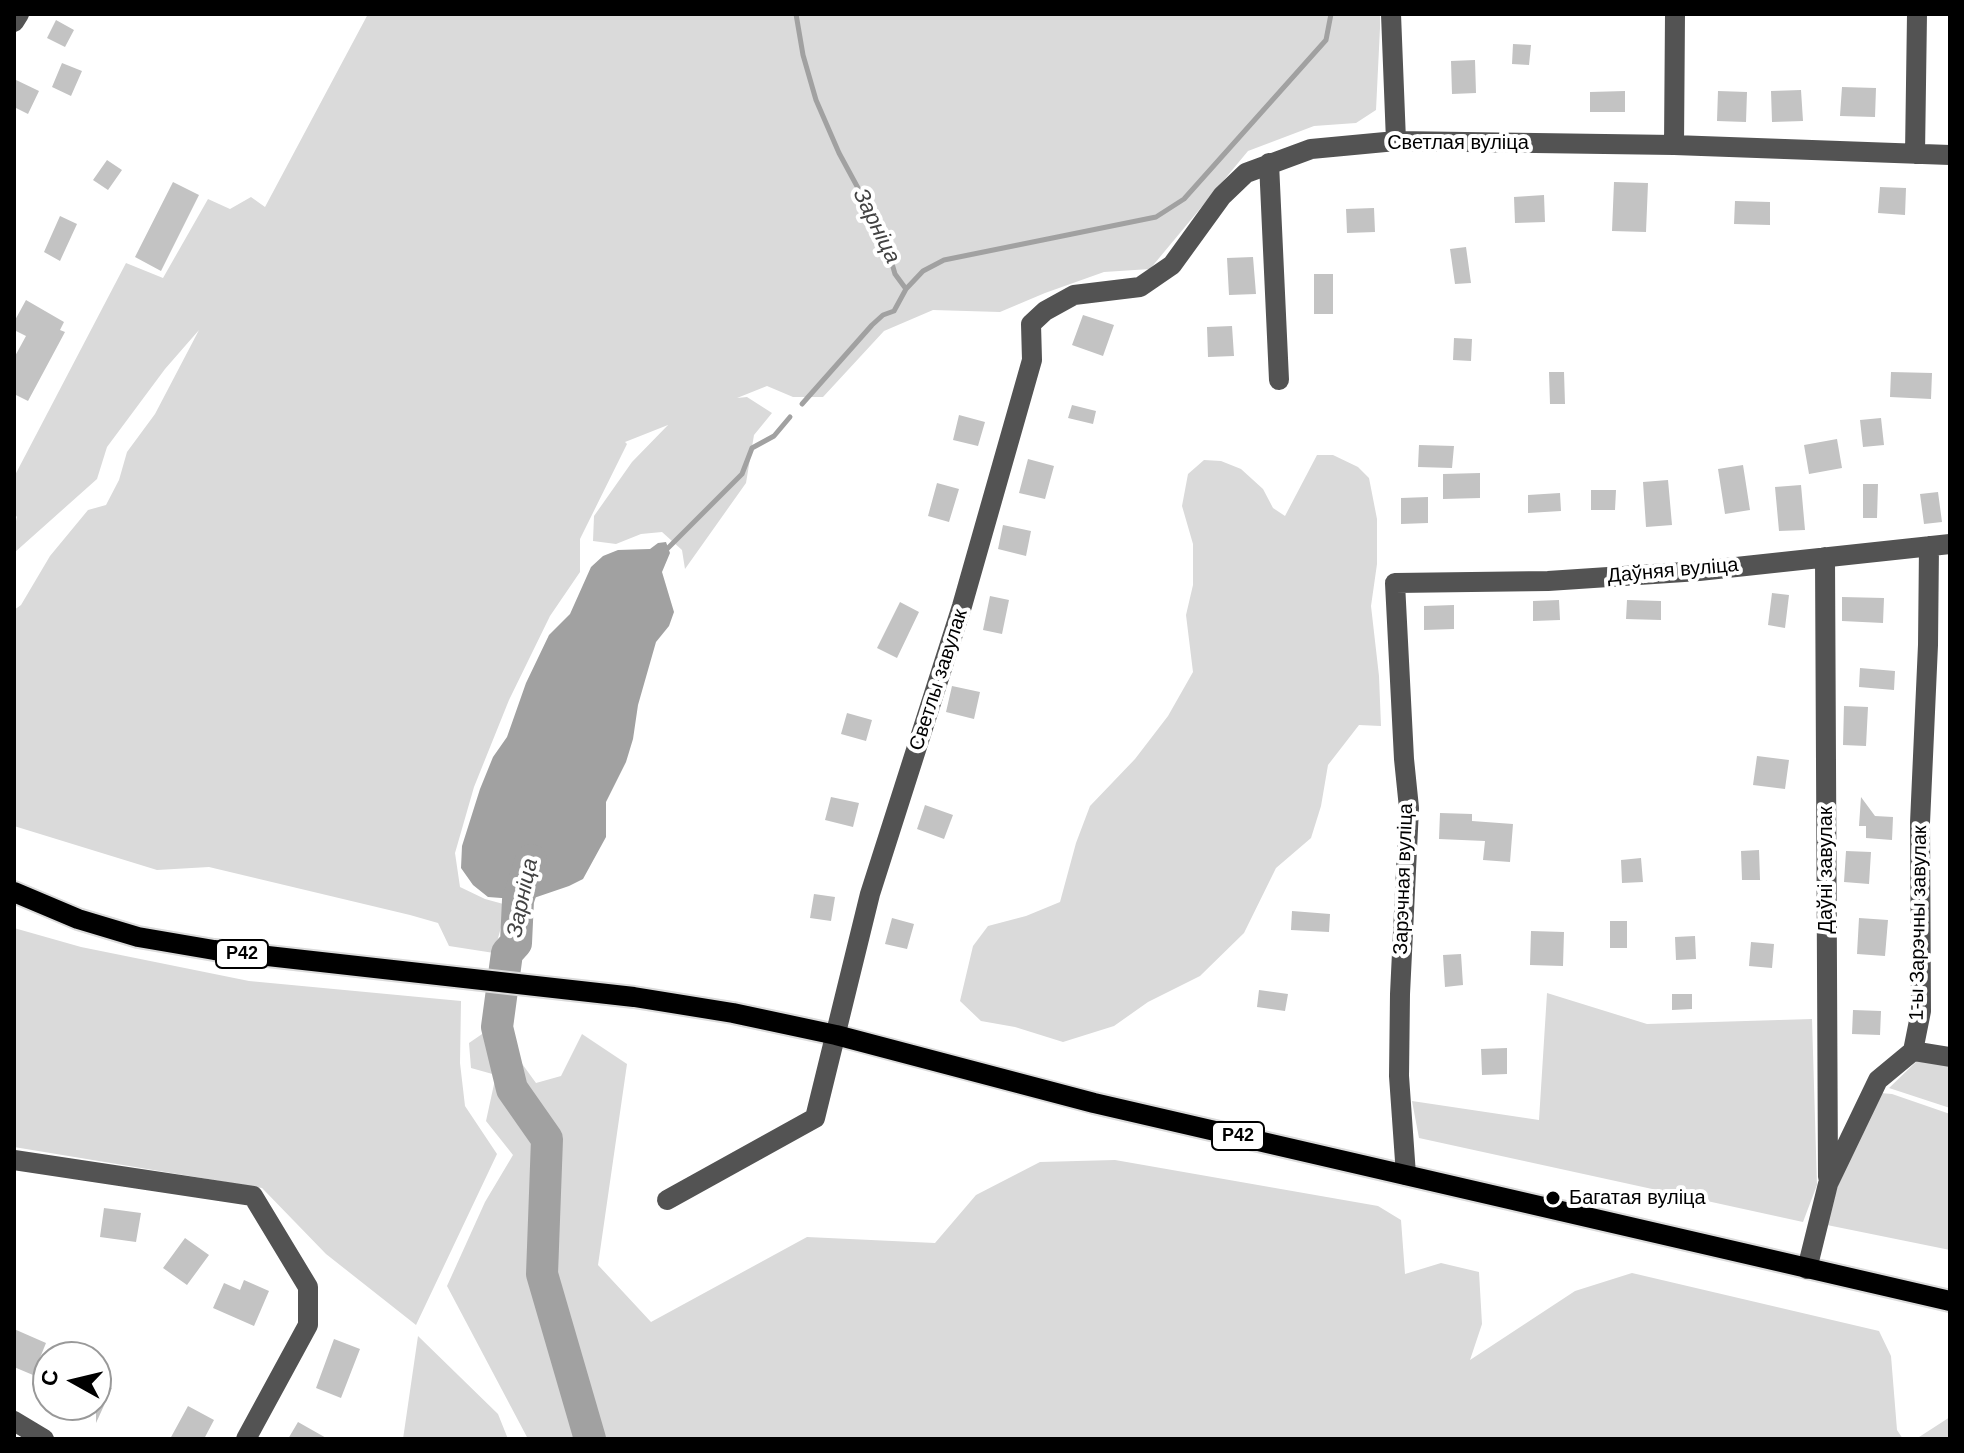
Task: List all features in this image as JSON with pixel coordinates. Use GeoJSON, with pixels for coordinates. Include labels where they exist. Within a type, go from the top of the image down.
{"type":"FeatureCollection","features":[{"type":"Feature","properties":{"kind":"main road","name":"Р42"},"geometry":{"type":"LineString","coordinates":[[14,892],[78,919],[138,937],[214,950],[691,1006],[836,1035],[1094,1103],[1950,1301]]}},
{"type":"Feature","properties":{"kind":"street"},"geometry":{"type":"LineString","coordinates":[[14,22],[19,14]]}},
{"type":"Feature","properties":{"kind":"street"},"geometry":{"type":"LineString","coordinates":[[1391,14],[1396,141]]}},
{"type":"Feature","properties":{"kind":"street"},"geometry":{"type":"LineString","coordinates":[[1674,145],[1675,14]]}},
{"type":"Feature","properties":{"kind":"street"},"geometry":{"type":"LineString","coordinates":[[1915,154],[1917,14]]}},
{"type":"Feature","properties":{"kind":"street","name":"Светлая вуліца"},"geometry":{"type":"LineString","coordinates":[[1031,324],[1045,311],[1074,295],[1140,287],[1172,265],[1222,196],[1246,173],[1311,149],[1396,141],[1674,145],[1950,155]]}},
{"type":"Feature","properties":{"kind":"street"},"geometry":{"type":"LineString","coordinates":[[1269,163],[1279,380]]}},
{"type":"Feature","properties":{"kind":"street","name":"Светлы завулак"},"geometry":{"type":"LineString","coordinates":[[667,1200],[815,1118],[832,1060],[842,1004],[870,894],[962,606],[1032,360],[1031,324]]}},
{"type":"Feature","properties":{"kind":"street","name":"Даўняя вуліца"},"geometry":{"type":"LineString","coordinates":[[1395,583],[1548,581],[1699,571],[1940,545]]}},
{"type":"Feature","properties":{"kind":"street","name":"1-ы Зарэчны завулак"},"geometry":{"type":"LineString","coordinates":[[1913,1051],[1921,1011],[1920,823],[1927,681],[1940,545]]}},
{"type":"Feature","properties":{"kind":"street","name":"Даўні завулак"},"geometry":{"type":"LineString","coordinates":[[1825,557],[1828,1184]]}},
{"type":"Feature","properties":{"kind":"street","name":"Зарэчная вуліца"},"geometry":{"type":"LineString","coordinates":[[1395,583],[1409,808],[1399,1076],[1406,1175]]}},
{"type":"Feature","properties":{"kind":"street"},"geometry":{"type":"LineString","coordinates":[[1807,1269],[1828,1184],[1878,1080],[1913,1051],[1950,1057]]}},
{"type":"Feature","properties":{"kind":"street"},"geometry":{"type":"LineString","coordinates":[[14,1160],[253,1196],[308,1287],[308,1325],[246,1439]]}},
{"type":"Feature","properties":{"kind":"street"},"geometry":{"type":"LineString","coordinates":[[14,1421],[44,1439]]}},
{"type":"Feature","properties":{"kind":"shaded area"},"geometry":{"type":"Polygon","coordinates":[[[368,14],[1380,14],[1376,110],[1356,123],[1314,126],[1248,151],[1150,269],[1104,272],[1000,312],[933,310],[884,331],[823,397],[793,397],[767,386],[737,398],[747,397],[772,413],[754,435],[746,483],[685,569],[682,550],[662,532],[641,534],[616,544],[593,541],[594,516],[632,462],[668,425],[625,442],[627,444],[580,539],[580,572],[550,616],[509,700],[474,787],[455,853],[460,887],[507,905],[494,953],[449,946],[438,923],[410,915],[209,867],[157,870],[14,826],[14,610],[21,605],[50,556],[88,510],[106,505],[119,480],[127,452],[155,414],[199,330],[165,369],[107,447],[97,479],[14,553],[17,517],[14,513],[14,477],[126,263],[163,278],[208,199],[230,209],[251,197],[265,207],[368,14]]]}},
{"type":"Feature","properties":{"kind":"shaded area"},"geometry":{"type":"Polygon","coordinates":[[[1317,455],[1333,455],[1358,467],[1369,478],[1377,519],[1377,564],[1371,606],[1381,726],[1359,725],[1328,765],[1321,806],[1311,838],[1276,868],[1244,933],[1200,976],[1148,1002],[1114,1026],[1063,1042],[1015,1027],[981,1021],[960,1001],[973,946],[988,926],[1026,916],[1060,902],[1090,806],[1135,759],[1168,716],[1193,672],[1186,615],[1193,585],[1193,544],[1182,506],[1188,474],[1204,460],[1221,461],[1241,469],[1263,489],[1273,508],[1285,516],[1317,455]]]}},
{"type":"Feature","properties":{"kind":"shaded area"},"geometry":{"type":"Polygon","coordinates":[[[14,928],[81,947],[249,981],[461,1001],[460,1063],[465,1106],[497,1154],[416,1325],[326,1254],[262,1188],[14,1147],[14,928]]]}},
{"type":"Feature","properties":{"kind":"shaded area"},"geometry":{"type":"Polygon","coordinates":[[[1547,993],[1647,1024],[1812,1019],[1817,1185],[1803,1222],[1419,1138],[1412,1101],[1539,1120],[1547,993]]]}},
{"type":"Feature","properties":{"kind":"shaded area"},"geometry":{"type":"Polygon","coordinates":[[[485,1032],[507,1043],[536,1083],[561,1076],[582,1034],[627,1064],[598,1265],[651,1322],[807,1237],[935,1243],[976,1195],[1040,1162],[1115,1160],[1378,1206],[1401,1220],[1405,1274],[1441,1263],[1479,1272],[1482,1324],[1470,1360],[1575,1291],[1632,1273],[1879,1331],[1891,1356],[1897,1430],[1903,1439],[528,1439],[447,1286],[485,1202],[513,1155],[486,1121],[496,1075],[471,1068],[469,1043],[485,1032]]]}},
{"type":"Feature","properties":{"kind":"shaded area"},"geometry":{"type":"Polygon","coordinates":[[[1918,1060],[1950,1066],[1950,1108],[1889,1088],[1918,1060]]]}},
{"type":"Feature","properties":{"kind":"shaded area"},"geometry":{"type":"Polygon","coordinates":[[[1880,1093],[1892,1094],[1950,1114],[1950,1250],[1827,1225],[1837,1188],[1880,1093]]]}},
{"type":"Feature","properties":{"kind":"shaded area"},"geometry":{"type":"Polygon","coordinates":[[[418,1336],[498,1414],[508,1439],[403,1439],[418,1336]]]}},
{"type":"Feature","properties":{"kind":"shaded area"},"geometry":{"type":"Polygon","coordinates":[[[1950,1417],[1950,1439],[1916,1439],[1950,1417]]]}},
{"type":"Feature","properties":{"kind":"water"},"geometry":{"type":"Polygon","coordinates":[[[666,542],[670,553],[662,572],[674,612],[669,626],[656,642],[626,762],[606,802],[606,837],[583,879],[528,900],[488,897],[473,885],[461,868],[462,846],[493,757],[507,737],[526,683],[549,635],[570,614],[591,567],[603,556],[618,550],[650,549],[666,542]]]}},
{"type":"Feature","properties":{"kind":"building"},"geometry":{"type":"Polygon","coordinates":[[[56,20],[74,30],[65,47],[47,38],[56,20]]]}},
{"type":"Feature","properties":{"kind":"building"},"geometry":{"type":"Polygon","coordinates":[[[1513,44],[1531,45],[1529,65],[1512,64],[1513,44]]]}},
{"type":"Feature","properties":{"kind":"building"},"geometry":{"type":"Polygon","coordinates":[[[1475,60],[1476,93],[1452,94],[1451,61],[1475,60]]]}},
{"type":"Feature","properties":{"kind":"building"},"geometry":{"type":"Polygon","coordinates":[[[62,63],[82,71],[71,96],[52,87],[62,63]]]}},
{"type":"Feature","properties":{"kind":"building"},"geometry":{"type":"Polygon","coordinates":[[[14,79],[39,91],[28,114],[14,107],[14,79]]]}},
{"type":"Feature","properties":{"kind":"building"},"geometry":{"type":"Polygon","coordinates":[[[1842,87],[1876,88],[1875,117],[1840,116],[1842,87]]]}},
{"type":"Feature","properties":{"kind":"building"},"geometry":{"type":"Polygon","coordinates":[[[1801,90],[1803,121],[1772,122],[1771,91],[1801,90]]]}},
{"type":"Feature","properties":{"kind":"building"},"geometry":{"type":"Polygon","coordinates":[[[1625,91],[1625,112],[1590,112],[1590,92],[1625,91]]]}},
{"type":"Feature","properties":{"kind":"building"},"geometry":{"type":"Polygon","coordinates":[[[1718,91],[1747,92],[1746,122],[1717,121],[1718,91]]]}},
{"type":"Feature","properties":{"kind":"building"},"geometry":{"type":"Polygon","coordinates":[[[107,160],[122,170],[108,190],[93,180],[107,160]]]}},
{"type":"Feature","properties":{"kind":"building"},"geometry":{"type":"Polygon","coordinates":[[[173,182],[199,195],[161,271],[135,257],[173,182]]]}},
{"type":"Feature","properties":{"kind":"building"},"geometry":{"type":"Polygon","coordinates":[[[1614,182],[1648,183],[1646,232],[1612,231],[1614,182]]]}},
{"type":"Feature","properties":{"kind":"building"},"geometry":{"type":"Polygon","coordinates":[[[1880,187],[1906,188],[1905,215],[1878,213],[1880,187]]]}},
{"type":"Feature","properties":{"kind":"building"},"geometry":{"type":"Polygon","coordinates":[[[1544,195],[1545,222],[1515,223],[1514,197],[1544,195]]]}},
{"type":"Feature","properties":{"kind":"building"},"geometry":{"type":"Polygon","coordinates":[[[1735,201],[1770,202],[1770,225],[1734,224],[1735,201]]]}},
{"type":"Feature","properties":{"kind":"building"},"geometry":{"type":"Polygon","coordinates":[[[1374,208],[1375,232],[1347,233],[1346,209],[1374,208]]]}},
{"type":"Feature","properties":{"kind":"building"},"geometry":{"type":"Polygon","coordinates":[[[60,216],[77,224],[60,261],[44,252],[60,216]]]}},
{"type":"Feature","properties":{"kind":"building"},"geometry":{"type":"Polygon","coordinates":[[[1466,247],[1471,283],[1455,284],[1450,249],[1466,247]]]}},
{"type":"Feature","properties":{"kind":"building"},"geometry":{"type":"Polygon","coordinates":[[[1253,257],[1256,294],[1229,295],[1227,258],[1253,257]]]}},
{"type":"Feature","properties":{"kind":"building"},"geometry":{"type":"Polygon","coordinates":[[[1314,274],[1333,274],[1333,314],[1314,314],[1314,274]]]}},
{"type":"Feature","properties":{"kind":"building"},"geometry":{"type":"Polygon","coordinates":[[[26,300],[64,322],[60,330],[65,332],[28,401],[14,394],[14,358],[26,336],[14,330],[14,322],[26,300]]]}},
{"type":"Feature","properties":{"kind":"building"},"geometry":{"type":"Polygon","coordinates":[[[1083,315],[1114,325],[1103,356],[1072,345],[1083,315]]]}},
{"type":"Feature","properties":{"kind":"building"},"geometry":{"type":"Polygon","coordinates":[[[1232,326],[1234,356],[1208,357],[1207,327],[1232,326]]]}},
{"type":"Feature","properties":{"kind":"building"},"geometry":{"type":"Polygon","coordinates":[[[1454,338],[1472,339],[1471,361],[1453,360],[1454,338]]]}},
{"type":"Feature","properties":{"kind":"building"},"geometry":{"type":"Polygon","coordinates":[[[1549,372],[1564,372],[1565,404],[1550,404],[1549,372]]]}},
{"type":"Feature","properties":{"kind":"building"},"geometry":{"type":"Polygon","coordinates":[[[1891,372],[1932,373],[1931,399],[1890,397],[1891,372]]]}},
{"type":"Feature","properties":{"kind":"building"},"geometry":{"type":"Polygon","coordinates":[[[1072,405],[1096,411],[1093,424],[1068,418],[1072,405]]]}},
{"type":"Feature","properties":{"kind":"building"},"geometry":{"type":"Polygon","coordinates":[[[959,415],[985,422],[978,446],[953,440],[959,415]]]}},
{"type":"Feature","properties":{"kind":"building"},"geometry":{"type":"Polygon","coordinates":[[[1881,418],[1884,445],[1863,447],[1860,420],[1881,418]]]}},
{"type":"Feature","properties":{"kind":"building"},"geometry":{"type":"Polygon","coordinates":[[[1837,439],[1842,468],[1809,474],[1804,445],[1837,439]]]}},
{"type":"Feature","properties":{"kind":"building"},"geometry":{"type":"Polygon","coordinates":[[[1419,445],[1454,446],[1452,468],[1418,467],[1419,445]]]}},
{"type":"Feature","properties":{"kind":"building"},"geometry":{"type":"Polygon","coordinates":[[[1028,459],[1054,466],[1045,499],[1019,493],[1028,459]]]}},
{"type":"Feature","properties":{"kind":"building"},"geometry":{"type":"Polygon","coordinates":[[[1743,465],[1750,510],[1725,514],[1718,469],[1743,465]]]}},
{"type":"Feature","properties":{"kind":"building"},"geometry":{"type":"Polygon","coordinates":[[[1480,473],[1480,498],[1443,499],[1443,474],[1480,473]]]}},
{"type":"Feature","properties":{"kind":"building"},"geometry":{"type":"Polygon","coordinates":[[[1668,480],[1672,525],[1646,527],[1643,482],[1668,480]]]}},
{"type":"Feature","properties":{"kind":"building"},"geometry":{"type":"Polygon","coordinates":[[[937,483],[959,489],[949,522],[928,516],[937,483]]]}},
{"type":"Feature","properties":{"kind":"building"},"geometry":{"type":"Polygon","coordinates":[[[1863,484],[1878,484],[1877,518],[1863,518],[1863,484]]]}},
{"type":"Feature","properties":{"kind":"building"},"geometry":{"type":"Polygon","coordinates":[[[1801,485],[1805,530],[1779,531],[1775,487],[1801,485]]]}},
{"type":"Feature","properties":{"kind":"building"},"geometry":{"type":"Polygon","coordinates":[[[1591,490],[1616,490],[1615,510],[1591,510],[1591,490]]]}},
{"type":"Feature","properties":{"kind":"building"},"geometry":{"type":"Polygon","coordinates":[[[1938,492],[1942,522],[1924,524],[1920,494],[1938,492]]]}},
{"type":"Feature","properties":{"kind":"building"},"geometry":{"type":"Polygon","coordinates":[[[1560,493],[1561,511],[1528,513],[1528,495],[1560,493]]]}},
{"type":"Feature","properties":{"kind":"building"},"geometry":{"type":"Polygon","coordinates":[[[1428,497],[1428,523],[1401,524],[1401,498],[1428,497]]]}},
{"type":"Feature","properties":{"kind":"building"},"geometry":{"type":"Polygon","coordinates":[[[1003,525],[1031,531],[1026,556],[998,549],[1003,525]]]}},
{"type":"Feature","properties":{"kind":"building"},"geometry":{"type":"Polygon","coordinates":[[[1772,593],[1789,595],[1785,628],[1768,625],[1772,593]]]}},
{"type":"Feature","properties":{"kind":"building"},"geometry":{"type":"Polygon","coordinates":[[[990,596],[1009,600],[1002,634],[983,630],[990,596]]]}},
{"type":"Feature","properties":{"kind":"building"},"geometry":{"type":"Polygon","coordinates":[[[1842,597],[1884,598],[1883,623],[1842,621],[1842,597]]]}},
{"type":"Feature","properties":{"kind":"building"},"geometry":{"type":"Polygon","coordinates":[[[1559,600],[1560,620],[1533,621],[1533,601],[1559,600]]]}},
{"type":"Feature","properties":{"kind":"building"},"geometry":{"type":"Polygon","coordinates":[[[1627,600],[1661,601],[1661,620],[1626,619],[1627,600]]]}},
{"type":"Feature","properties":{"kind":"building"},"geometry":{"type":"Polygon","coordinates":[[[900,602],[919,612],[897,658],[877,648],[900,602]]]}},
{"type":"Feature","properties":{"kind":"building"},"geometry":{"type":"Polygon","coordinates":[[[1454,605],[1454,629],[1424,630],[1424,606],[1454,605]]]}},
{"type":"Feature","properties":{"kind":"building"},"geometry":{"type":"Polygon","coordinates":[[[1860,668],[1895,671],[1894,690],[1859,687],[1860,668]]]}},
{"type":"Feature","properties":{"kind":"building"},"geometry":{"type":"Polygon","coordinates":[[[952,686],[980,692],[974,719],[946,712],[952,686]]]}},
{"type":"Feature","properties":{"kind":"building"},"geometry":{"type":"Polygon","coordinates":[[[1844,706],[1868,707],[1866,746],[1843,745],[1844,706]]]}},
{"type":"Feature","properties":{"kind":"building"},"geometry":{"type":"Polygon","coordinates":[[[847,713],[872,720],[866,741],[841,734],[847,713]]]}},
{"type":"Feature","properties":{"kind":"building"},"geometry":{"type":"Polygon","coordinates":[[[1757,756],[1789,760],[1785,789],[1753,785],[1757,756]]]}},
{"type":"Feature","properties":{"kind":"building"},"geometry":{"type":"Polygon","coordinates":[[[831,797],[859,803],[853,827],[825,820],[831,797]]]}},
{"type":"Feature","properties":{"kind":"building"},"geometry":{"type":"Polygon","coordinates":[[[1861,797],[1875,816],[1893,817],[1892,840],[1866,838],[1866,826],[1859,826],[1861,797]]]}},
{"type":"Feature","properties":{"kind":"building"},"geometry":{"type":"Polygon","coordinates":[[[925,805],[953,815],[944,839],[917,829],[925,805]]]}},
{"type":"Feature","properties":{"kind":"building"},"geometry":{"type":"Polygon","coordinates":[[[1440,813],[1472,814],[1472,821],[1513,824],[1510,862],[1483,860],[1485,841],[1439,839],[1440,813]]]}},
{"type":"Feature","properties":{"kind":"building"},"geometry":{"type":"Polygon","coordinates":[[[1759,850],[1760,880],[1742,880],[1741,851],[1759,850]]]}},
{"type":"Feature","properties":{"kind":"building"},"geometry":{"type":"Polygon","coordinates":[[[1846,851],[1871,852],[1869,884],[1844,882],[1846,851]]]}},
{"type":"Feature","properties":{"kind":"building"},"geometry":{"type":"Polygon","coordinates":[[[1641,858],[1643,882],[1622,883],[1621,860],[1641,858]]]}},
{"type":"Feature","properties":{"kind":"building"},"geometry":{"type":"Polygon","coordinates":[[[814,894],[835,897],[831,921],[810,918],[814,894]]]}},
{"type":"Feature","properties":{"kind":"building"},"geometry":{"type":"Polygon","coordinates":[[[1292,911],[1330,914],[1329,932],[1291,930],[1292,911]]]}},
{"type":"Feature","properties":{"kind":"building"},"geometry":{"type":"Polygon","coordinates":[[[892,918],[914,924],[907,949],[885,944],[892,918]]]}},
{"type":"Feature","properties":{"kind":"building"},"geometry":{"type":"Polygon","coordinates":[[[1859,918],[1888,920],[1885,956],[1857,954],[1859,918]]]}},
{"type":"Feature","properties":{"kind":"building"},"geometry":{"type":"Polygon","coordinates":[[[1610,921],[1627,921],[1627,948],[1610,948],[1610,921]]]}},
{"type":"Feature","properties":{"kind":"building"},"geometry":{"type":"Polygon","coordinates":[[[1531,931],[1564,932],[1563,966],[1530,965],[1531,931]]]}},
{"type":"Feature","properties":{"kind":"building"},"geometry":{"type":"Polygon","coordinates":[[[1695,936],[1696,959],[1676,960],[1675,937],[1695,936]]]}},
{"type":"Feature","properties":{"kind":"building"},"geometry":{"type":"Polygon","coordinates":[[[1751,942],[1774,944],[1772,968],[1749,966],[1751,942]]]}},
{"type":"Feature","properties":{"kind":"building"},"geometry":{"type":"Polygon","coordinates":[[[1461,954],[1463,985],[1445,987],[1443,955],[1461,954]]]}},
{"type":"Feature","properties":{"kind":"building"},"geometry":{"type":"Polygon","coordinates":[[[1259,990],[1288,994],[1285,1011],[1257,1007],[1259,990]]]}},
{"type":"Feature","properties":{"kind":"building"},"geometry":{"type":"Polygon","coordinates":[[[1672,994],[1692,994],[1692,1009],[1672,1010],[1672,994]]]}},
{"type":"Feature","properties":{"kind":"building"},"geometry":{"type":"Polygon","coordinates":[[[1853,1010],[1881,1011],[1880,1035],[1852,1034],[1853,1010]]]}},
{"type":"Feature","properties":{"kind":"building"},"geometry":{"type":"Polygon","coordinates":[[[1507,1048],[1507,1074],[1482,1075],[1481,1049],[1507,1048]]]}},
{"type":"Feature","properties":{"kind":"building"},"geometry":{"type":"Polygon","coordinates":[[[104,1208],[141,1213],[136,1242],[100,1237],[104,1208]]]}},
{"type":"Feature","properties":{"kind":"building"},"geometry":{"type":"Polygon","coordinates":[[[185,1238],[209,1255],[187,1285],[163,1268],[185,1238]]]}},
{"type":"Feature","properties":{"kind":"building"},"geometry":{"type":"Polygon","coordinates":[[[244,1280],[269,1291],[254,1326],[213,1308],[224,1283],[240,1290],[244,1280]]]}},
{"type":"Feature","properties":{"kind":"building"},"geometry":{"type":"Polygon","coordinates":[[[14,1329],[41,1341],[32,1341],[32,1375],[14,1367],[14,1329]]]}},
{"type":"Feature","properties":{"kind":"building"},"geometry":{"type":"Polygon","coordinates":[[[334,1339],[360,1349],[341,1398],[316,1388],[334,1339]]]}},
{"type":"Feature","properties":{"kind":"building"},"geometry":{"type":"Polygon","coordinates":[[[188,1406],[214,1420],[204,1439],[170,1439],[188,1406]]]}},
{"type":"Feature","properties":{"kind":"building"},"geometry":{"type":"Polygon","coordinates":[[[298,1422],[328,1439],[288,1439],[298,1422]]]}},
{"type":"Feature","properties":{"kind":"waterway","name":"Зарніца"},"geometry":{"type":"LineString","coordinates":[[796,14],[803,55],[816,100],[839,153],[884,236],[895,274],[906,289],[894,311],[883,315],[872,325],[802,404]]}},
{"type":"Feature","properties":{"kind":"waterway"},"geometry":{"type":"LineString","coordinates":[[906,289],[923,271],[944,260],[1156,217],[1184,199],[1326,40],[1331,14]]}},
{"type":"Feature","properties":{"kind":"waterway","name":"Зарніца"},"geometry":{"type":"LineString","coordinates":[[668,548],[742,474],[752,448],[774,436],[790,417]]}},
{"type":"Feature","properties":{"kind":"waterway","name":"Зарніца"},"geometry":{"type":"LineString","coordinates":[[531,860],[518,900],[516,943],[507,953],[497,1027],[512,1089],[547,1139],[542,1274],[590,1439]]}},
{"type":"Feature","properties":{"kind":"place","name":"Багатая вуліца"},"geometry":{"type":"Point","coordinates":[1553,1198]}}]}
